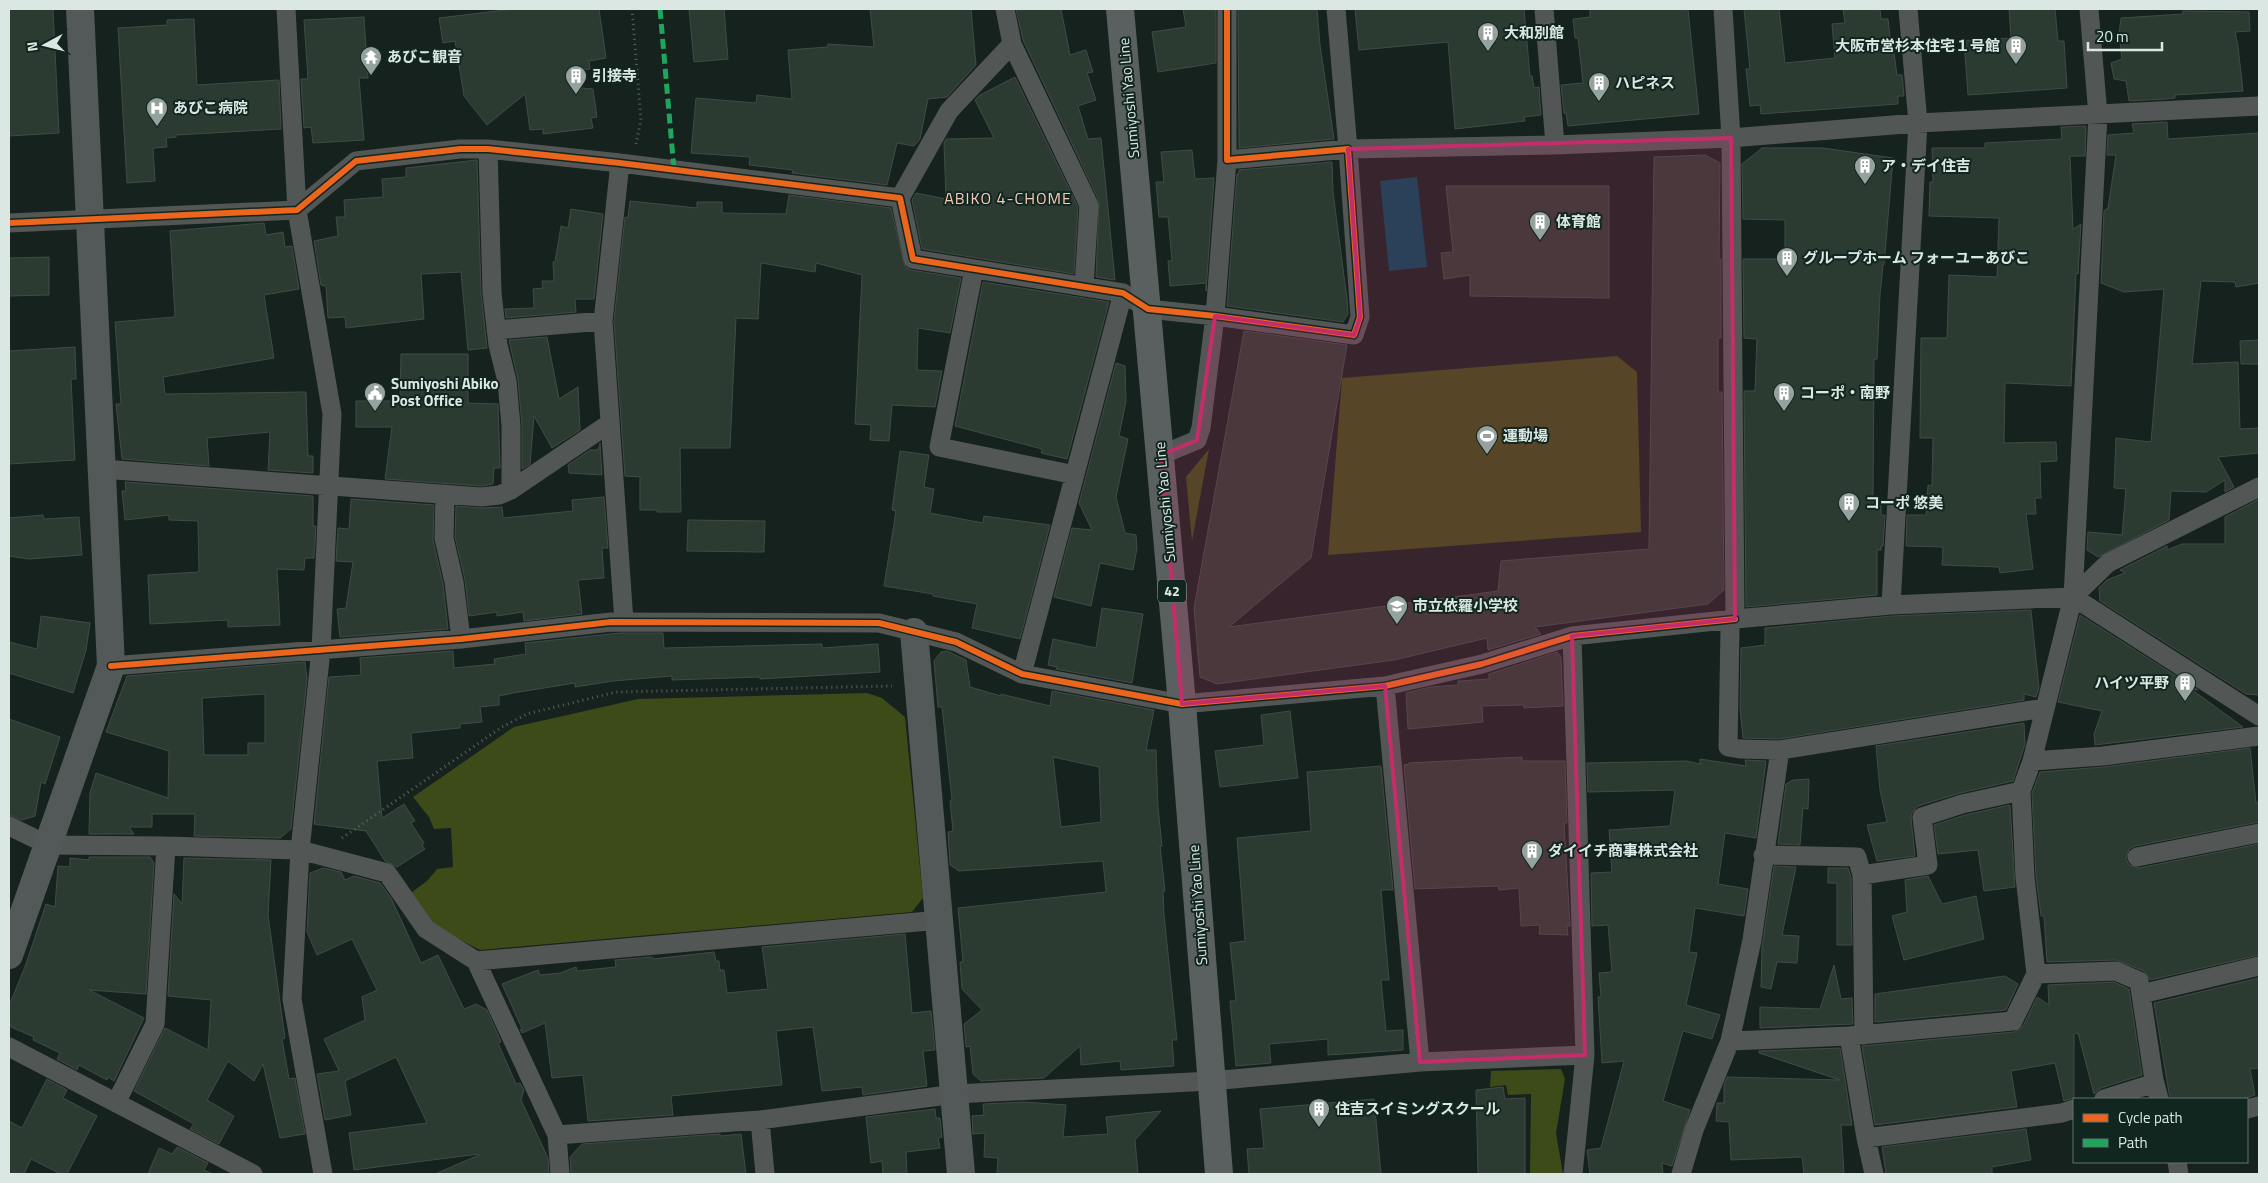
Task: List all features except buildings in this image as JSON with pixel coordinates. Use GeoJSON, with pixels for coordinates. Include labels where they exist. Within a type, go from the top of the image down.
{"type":"FeatureCollection","features":[{"type":"Feature","properties":{"kind":"main road","name":"Sumiyoshi Yao Line"},"geometry":{"type":"LineString","coordinates":[[1120,9],[1161,455],[1219,1174]]}},
{"type":"Feature","properties":{"kind":"street"},"geometry":{"type":"LineString","coordinates":[[9,955],[111,666],[80,9]]}},
{"type":"Feature","properties":{"kind":"street"},"geometry":{"type":"LineString","coordinates":[[286,9],[297,210],[332,414],[321,650],[300,850],[292,999],[323,1174]]}},
{"type":"Feature","properties":{"kind":"street"},"geometry":{"type":"LineString","coordinates":[[1005,9],[1012,44],[1089,205],[1084,287]]}},
{"type":"Feature","properties":{"kind":"street"},"geometry":{"type":"LineString","coordinates":[[1161,455],[1197,440],[1201,428],[1215,316],[1226,160],[1227,9]]}},
{"type":"Feature","properties":{"kind":"street"},"geometry":{"type":"LineString","coordinates":[[1012,44],[950,111],[900,198],[913,259],[1123,293],[1148,309],[1354,335],[1360,317],[1336,9]]}},
{"type":"Feature","properties":{"kind":"street"},"geometry":{"type":"LineString","coordinates":[[1544,9],[1555,144]]}},
{"type":"Feature","properties":{"kind":"street"},"geometry":{"type":"LineString","coordinates":[[1723,9],[1731,138],[1735,619],[1730,627],[1728,747],[1740,750],[1780,750],[2045,708]]}},
{"type":"Feature","properties":{"kind":"street"},"geometry":{"type":"LineString","coordinates":[[1891,605],[1918,123],[1908,9]]}},
{"type":"Feature","properties":{"kind":"street"},"geometry":{"type":"LineString","coordinates":[[1730,1041],[1857,1036],[2013,1021],[2036,974],[2025,878],[2021,792],[2032,761],[2073,597],[2098,115],[2089,9]]}},
{"type":"Feature","properties":{"kind":"street"},"geometry":{"type":"LineString","coordinates":[[1226,160],[1348,149],[1731,138],[1918,123],[2259,106]]}},
{"type":"Feature","properties":{"kind":"street"},"geometry":{"type":"LineString","coordinates":[[9,223],[297,210],[356,161],[460,149],[488,149],[626,164],[900,198]]}},
{"type":"Feature","properties":{"kind":"street"},"geometry":{"type":"LineString","coordinates":[[488,149],[492,293],[496,330],[508,390],[511,426],[511,490]]}},
{"type":"Feature","properties":{"kind":"street"},"geometry":{"type":"LineString","coordinates":[[624,622],[603,321],[626,164]]}},
{"type":"Feature","properties":{"kind":"street"},"geometry":{"type":"LineString","coordinates":[[974,269],[939,448],[1076,475]]}},
{"type":"Feature","properties":{"kind":"street"},"geometry":{"type":"LineString","coordinates":[[1022,674],[1123,293]]}},
{"type":"Feature","properties":{"kind":"street"},"geometry":{"type":"LineString","coordinates":[[496,330],[603,321]]}},
{"type":"Feature","properties":{"kind":"street"},"geometry":{"type":"LineString","coordinates":[[102,469],[481,497],[499,495],[511,490],[610,423]]}},
{"type":"Feature","properties":{"kind":"street"},"geometry":{"type":"LineString","coordinates":[[2073,597],[2108,563],[2259,487]]}},
{"type":"Feature","properties":{"kind":"street"},"geometry":{"type":"LineString","coordinates":[[445,494],[444,538],[454,582],[461,639]]}},
{"type":"Feature","properties":{"kind":"street"},"geometry":{"type":"LineString","coordinates":[[111,666],[461,639],[624,622],[879,623],[956,642],[1022,674],[1182,704],[1385,686],[1482,664],[1572,636],[1891,605],[2073,597],[2259,716]]}},
{"type":"Feature","properties":{"kind":"street"},"geometry":{"type":"LineString","coordinates":[[914,632],[961,1174]]}},
{"type":"Feature","properties":{"kind":"street"},"geometry":{"type":"LineString","coordinates":[[1572,636],[1585,1055],[1574,1174]]}},
{"type":"Feature","properties":{"kind":"street"},"geometry":{"type":"LineString","coordinates":[[1385,686],[1420,1062]]}},
{"type":"Feature","properties":{"kind":"street"},"geometry":{"type":"LineString","coordinates":[[2032,761],[2103,756],[2259,736]]}},
{"type":"Feature","properties":{"kind":"street"},"geometry":{"type":"LineString","coordinates":[[1681,1174],[1694,1130],[1730,1041],[1752,940],[1763,855],[1780,750]]}},
{"type":"Feature","properties":{"kind":"street"},"geometry":{"type":"LineString","coordinates":[[1862,875],[1928,865],[1922,817],[1962,804],[2021,792]]}},
{"type":"Feature","properties":{"kind":"street"},"geometry":{"type":"LineString","coordinates":[[9,826],[48,845],[300,850],[387,873],[426,929],[476,961],[557,1135],[560,1174]]}},
{"type":"Feature","properties":{"kind":"street"},"geometry":{"type":"LineString","coordinates":[[2137,857],[2259,832]]}},
{"type":"Feature","properties":{"kind":"street"},"geometry":{"type":"LineString","coordinates":[[116,1103],[155,1024],[166,846]]}},
{"type":"Feature","properties":{"kind":"street"},"geometry":{"type":"LineString","coordinates":[[1763,855],[1857,857],[1862,875],[1857,1036],[1866,1138],[1874,1174]]}},
{"type":"Feature","properties":{"kind":"street"},"geometry":{"type":"LineString","coordinates":[[476,961],[940,920]]}},
{"type":"Feature","properties":{"kind":"street"},"geometry":{"type":"LineString","coordinates":[[2141,994],[2259,966]]}},
{"type":"Feature","properties":{"kind":"street"},"geometry":{"type":"LineString","coordinates":[[2036,974],[2116,970],[2139,982],[2157,1091],[2111,1098]]}},
{"type":"Feature","properties":{"kind":"street"},"geometry":{"type":"LineString","coordinates":[[9,1047],[253,1174]]}},
{"type":"Feature","properties":{"kind":"street"},"geometry":{"type":"LineString","coordinates":[[557,1135],[760,1120],[955,1094],[1211,1080],[1420,1062],[1585,1055]]}},
{"type":"Feature","properties":{"kind":"street"},"geometry":{"type":"LineString","coordinates":[[1866,1138],[2062,1113],[2073,1109]]}},
{"type":"Feature","properties":{"kind":"street"},"geometry":{"type":"LineString","coordinates":[[760,1120],[765,1174]]}},
{"type":"Feature","properties":{"kind":"path"},"geometry":{"type":"LineString","coordinates":[[626,164],[641,120],[632,9]]}},
{"type":"Feature","properties":{"kind":"path"},"geometry":{"type":"LineString","coordinates":[[300,850],[344,837],[502,727],[527,714],[616,692],[886,685],[920,689]]}},
{"type":"Feature","properties":{"kind":"highlighted area"},"geometry":{"type":"Polygon","coordinates":[[[1731,138],[1735,619],[1572,636],[1585,1055],[1420,1062],[1385,686],[1182,704],[1161,455],[1197,440],[1215,316],[1354,335],[1360,317],[1348,149],[1731,138]]]}},
{"type":"Feature","properties":{"kind":"green space","name":"運動場"},"geometry":{"type":"Polygon","coordinates":[[[1617,356],[1637,372],[1641,532],[1328,555],[1342,378],[1617,356]]]}},
{"type":"Feature","properties":{"kind":"green space"},"geometry":{"type":"Polygon","coordinates":[[[1209,449],[1192,541],[1186,477],[1209,449]]]}},
{"type":"Feature","properties":{"kind":"green space"},"geometry":{"type":"Polygon","coordinates":[[[867,693],[882,698],[905,717],[923,898],[912,912],[480,950],[432,925],[412,892],[427,881],[437,869],[453,867],[451,828],[434,829],[429,817],[413,797],[514,727],[638,699],[867,693]]]}},
{"type":"Feature","properties":{"kind":"green space"},"geometry":{"type":"Polygon","coordinates":[[[1561,1069],[1565,1079],[1556,1133],[1563,1174],[1530,1174],[1531,1094],[1508,1095],[1506,1085],[1490,1087],[1491,1071],[1561,1069]]]}},
{"type":"Feature","properties":{"kind":"water"},"geometry":{"type":"Polygon","coordinates":[[[1417,177],[1427,267],[1389,271],[1380,181],[1417,177]]]}},
{"type":"Feature","properties":{"kind":"marked path"},"geometry":{"type":"LineString","coordinates":[[660,9],[674,170]]}},
{"type":"Feature","properties":{"kind":"cycle path"},"geometry":{"type":"LineString","coordinates":[[9,223],[297,210],[356,161],[460,149],[488,149],[620,163],[900,198],[913,259],[1123,293],[1148,309],[1354,335],[1360,317],[1348,149],[1227,160],[1227,9]]}},
{"type":"Feature","properties":{"kind":"cycle path"},"geometry":{"type":"LineString","coordinates":[[111,666],[461,639],[611,622],[879,623],[956,642],[1022,674],[1182,704],[1385,686],[1482,664],[1572,636],[1735,619]]}},
{"type":"Feature","properties":{"kind":"place","name":"大和別館"},"geometry":{"type":"Point","coordinates":[1488,52]}},
{"type":"Feature","properties":{"kind":"place","name":"大阪市営杉本住宅１号館"},"geometry":{"type":"Point","coordinates":[2016,65]}},
{"type":"Feature","properties":{"kind":"place","name":"あびこ観音"},"geometry":{"type":"Point","coordinates":[371,76]}},
{"type":"Feature","properties":{"kind":"place","name":"引接寺"},"geometry":{"type":"Point","coordinates":[576,95]}},
{"type":"Feature","properties":{"kind":"place","name":"ハピネス"},"geometry":{"type":"Point","coordinates":[1599,102]}},
{"type":"Feature","properties":{"kind":"place","name":"あびこ病院"},"geometry":{"type":"Point","coordinates":[157,127]}},
{"type":"Feature","properties":{"kind":"place","name":"ア・デイ住吉"},"geometry":{"type":"Point","coordinates":[1865,185]}},
{"type":"Feature","properties":{"kind":"place","name":"体育館"},"geometry":{"type":"Point","coordinates":[1540,241]}},
{"type":"Feature","properties":{"kind":"place","name":"グループホーム フォーユーあびこ"},"geometry":{"type":"Point","coordinates":[1787,277]}},
{"type":"Feature","properties":{"kind":"place","name":"Sumiyoshi Abiko Post Office"},"geometry":{"type":"Point","coordinates":[375,412]}},
{"type":"Feature","properties":{"kind":"place","name":"コーポ・南野"},"geometry":{"type":"Point","coordinates":[1784,412]}},
{"type":"Feature","properties":{"kind":"place","name":"運動場"},"geometry":{"type":"Point","coordinates":[1487,455]}},
{"type":"Feature","properties":{"kind":"place","name":"コーポ 悠美"},"geometry":{"type":"Point","coordinates":[1849,522]}},
{"type":"Feature","properties":{"kind":"place","name":"市立依羅小学校"},"geometry":{"type":"Point","coordinates":[1397,625]}},
{"type":"Feature","properties":{"kind":"place","name":"ハイツ平野"},"geometry":{"type":"Point","coordinates":[2185,702]}},
{"type":"Feature","properties":{"kind":"place","name":"ダイイチ商事株式会社"},"geometry":{"type":"Point","coordinates":[1532,870]}},
{"type":"Feature","properties":{"kind":"place","name":"住吉スイミングスクール"},"geometry":{"type":"Point","coordinates":[1319,1128]}},
{"type":"Feature","properties":{"kind":"district","name":"ABIKO 4-CHOME"},"geometry":{"type":"Point","coordinates":[1008,198]}}]}
